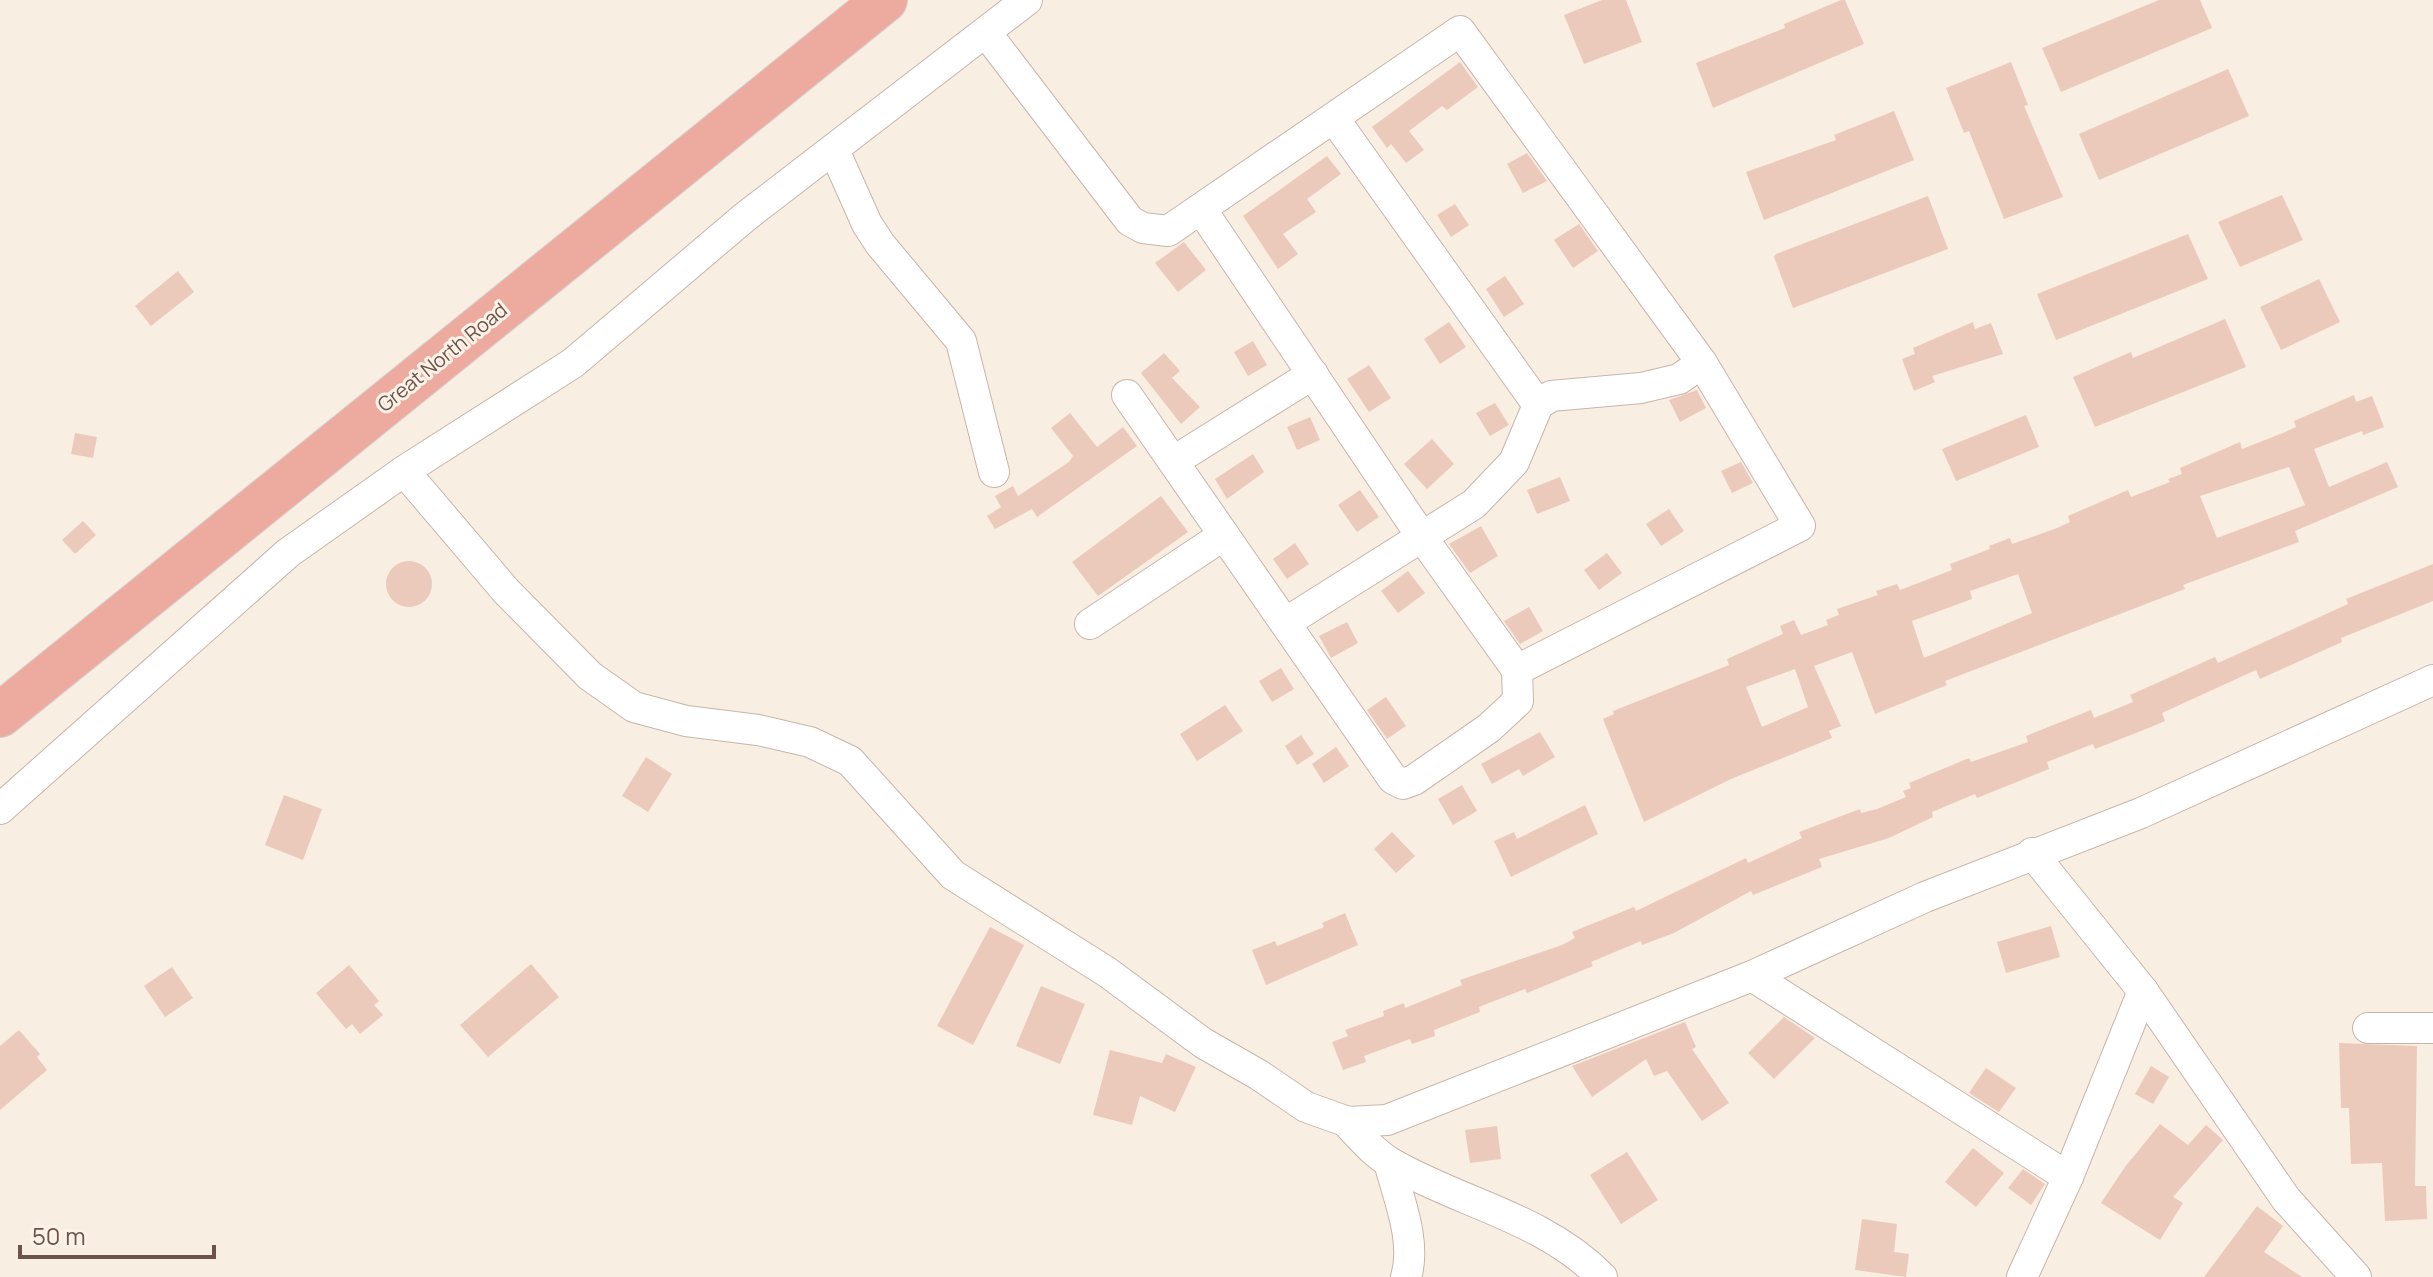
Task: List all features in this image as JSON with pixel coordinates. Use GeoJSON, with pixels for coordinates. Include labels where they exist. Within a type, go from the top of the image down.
{"type":"FeatureCollection","features":[{"type":"Feature","properties":{"kind":"highway","name":"Great North Road"},"geometry":{"type":"LineString","coordinates":[[0,715],[885,0]]}},
{"type":"Feature","properties":{"kind":"street"},"geometry":{"type":"LineString","coordinates":[[0,809],[288,553],[404,471],[573,363],[745,217],[987,34],[1027,0]]}},
{"type":"Feature","properties":{"kind":"street"},"geometry":{"type":"LineString","coordinates":[[987,34],[1130,221],[1143,228],[1168,231],[1335,120],[1460,31],[1702,363],[1800,526],[1517,670]]}},
{"type":"Feature","properties":{"kind":"street"},"geometry":{"type":"LineString","coordinates":[[1335,120],[1538,405]]}},
{"type":"Feature","properties":{"kind":"street"},"geometry":{"type":"LineString","coordinates":[[834,150],[867,224],[880,244],[961,341],[994,472]]}},
{"type":"Feature","properties":{"kind":"street"},"geometry":{"type":"LineString","coordinates":[[1127,395],[1393,779],[1403,784],[1489,728],[1518,701],[1517,670],[1422,537],[1201,209]]}},
{"type":"Feature","properties":{"kind":"street"},"geometry":{"type":"LineString","coordinates":[[1285,623],[1474,504],[1501,480],[1514,462],[1538,405],[1563,394],[1641,388],[1679,379],[1702,363]]}},
{"type":"Feature","properties":{"kind":"street"},"geometry":{"type":"LineString","coordinates":[[1174,461],[1313,374]]}},
{"type":"Feature","properties":{"kind":"street"},"geometry":{"type":"LineString","coordinates":[[404,471],[506,591],[590,676],[634,707],[686,721],[758,730],[810,742],[850,761],[953,875],[1107,972],[1203,1043],[1306,1107],[1345,1121],[1387,1120],[1752,976],[2032,853],[2141,813],[2433,680]]}},
{"type":"Feature","properties":{"kind":"street"},"geometry":{"type":"LineString","coordinates":[[1090,624],[1224,535]]}},
{"type":"Feature","properties":{"kind":"street"},"geometry":{"type":"LineString","coordinates":[[2032,853],[2143,991],[2286,1199],[2356,1277]]}},
{"type":"Feature","properties":{"kind":"street"},"geometry":{"type":"LineString","coordinates":[[1752,976],[2068,1177]]}},
{"type":"Feature","properties":{"kind":"street"},"geometry":{"type":"LineString","coordinates":[[2022,1277],[2068,1177],[2143,991]]}},
{"type":"Feature","properties":{"kind":"street"},"geometry":{"type":"LineString","coordinates":[[2368,1028],[2433,1028]]}},
{"type":"Feature","properties":{"kind":"street"},"geometry":{"type":"LineString","coordinates":[[1345,1121],[1389,1162],[1517,1218],[1564,1243],[1602,1277]]}},
{"type":"Feature","properties":{"kind":"street"},"geometry":{"type":"LineString","coordinates":[[1389,1162],[1407,1236],[1410,1264],[1406,1277]]}},
{"type":"Feature","properties":{"kind":"building"},"geometry":{"type":"Polygon","coordinates":[[[1602,0],[1626,0],[1642,42],[1584,64],[1564,15],[1602,0]]]}},
{"type":"Feature","properties":{"kind":"building"},"geometry":{"type":"Polygon","coordinates":[[[1845,0],[1864,44],[1713,108],[1696,63],[1785,28],[1784,24],[1845,0]]]}},
{"type":"Feature","properties":{"kind":"building"},"geometry":{"type":"Polygon","coordinates":[[[2159,0],[2200,0],[2212,28],[2061,92],[2042,48],[2159,0]]]}},
{"type":"Feature","properties":{"kind":"building"},"geometry":{"type":"Polygon","coordinates":[[[1460,62],[1478,87],[1447,110],[1442,106],[1409,131],[1424,150],[1406,163],[1391,144],[1387,148],[1372,127],[1460,62]]]}},
{"type":"Feature","properties":{"kind":"building"},"geometry":{"type":"Polygon","coordinates":[[[2011,62],[2028,105],[2024,106],[2063,197],[2004,219],[1969,131],[1964,133],[1946,88],[2011,62]]]}},
{"type":"Feature","properties":{"kind":"building"},"geometry":{"type":"Polygon","coordinates":[[[2228,69],[2249,116],[2099,180],[2079,134],[2228,69]]]}},
{"type":"Feature","properties":{"kind":"building"},"geometry":{"type":"Polygon","coordinates":[[[1894,111],[1914,160],[1764,220],[1746,172],[1836,140],[1834,135],[1894,111]]]}},
{"type":"Feature","properties":{"kind":"building"},"geometry":{"type":"Polygon","coordinates":[[[1527,153],[1547,181],[1523,193],[1507,164],[1527,153]]]}},
{"type":"Feature","properties":{"kind":"building"},"geometry":{"type":"Polygon","coordinates":[[[1327,156],[1341,174],[1307,199],[1316,212],[1283,234],[1298,254],[1278,269],[1243,216],[1327,156]]]}},
{"type":"Feature","properties":{"kind":"building"},"geometry":{"type":"Polygon","coordinates":[[[2282,195],[2303,240],[2240,267],[2218,222],[2282,195]]]}},
{"type":"Feature","properties":{"kind":"building"},"geometry":{"type":"Polygon","coordinates":[[[1928,196],[1948,249],[1793,308],[1774,257],[1776,254],[1928,196]]]}},
{"type":"Feature","properties":{"kind":"building"},"geometry":{"type":"Polygon","coordinates":[[[1455,204],[1469,225],[1451,237],[1437,215],[1455,204]]]}},
{"type":"Feature","properties":{"kind":"building"},"geometry":{"type":"Polygon","coordinates":[[[1579,224],[1598,251],[1573,268],[1554,240],[1579,224]]]}},
{"type":"Feature","properties":{"kind":"building"},"geometry":{"type":"Polygon","coordinates":[[[2188,234],[2208,279],[2056,340],[2037,294],[2188,234]]]}},
{"type":"Feature","properties":{"kind":"building"},"geometry":{"type":"Polygon","coordinates":[[[1184,242],[1206,270],[1178,292],[1155,263],[1184,242]]]}},
{"type":"Feature","properties":{"kind":"building"},"geometry":{"type":"Polygon","coordinates":[[[178,271],[194,292],[151,326],[135,306],[178,271]]]}},
{"type":"Feature","properties":{"kind":"building"},"geometry":{"type":"Polygon","coordinates":[[[1505,276],[1524,304],[1504,317],[1486,289],[1505,276]]]}},
{"type":"Feature","properties":{"kind":"building"},"geometry":{"type":"Polygon","coordinates":[[[2319,279],[2340,322],[2281,350],[2260,307],[2319,279]]]}},
{"type":"Feature","properties":{"kind":"building"},"geometry":{"type":"Polygon","coordinates":[[[2225,319],[2246,367],[2095,427],[2073,377],[2131,352],[2133,358],[2225,319]]]}},
{"type":"Feature","properties":{"kind":"building"},"geometry":{"type":"Polygon","coordinates":[[[1449,322],[1466,347],[1440,364],[1424,339],[1449,322]]]}},
{"type":"Feature","properties":{"kind":"building"},"geometry":{"type":"Polygon","coordinates":[[[1973,322],[1975,329],[1991,323],[2003,354],[1932,376],[1935,382],[1914,391],[1902,359],[1915,354],[1913,348],[1973,322]]]}},
{"type":"Feature","properties":{"kind":"building"},"geometry":{"type":"Polygon","coordinates":[[[1253,341],[1267,365],[1248,376],[1234,352],[1253,341]]]}},
{"type":"Feature","properties":{"kind":"building"},"geometry":{"type":"Polygon","coordinates":[[[1164,353],[1180,371],[1172,378],[1200,407],[1181,424],[1141,373],[1164,353]]]}},
{"type":"Feature","properties":{"kind":"building"},"geometry":{"type":"Polygon","coordinates":[[[1369,365],[1391,398],[1369,412],[1347,379],[1369,365]]]}},
{"type":"Feature","properties":{"kind":"building"},"geometry":{"type":"Polygon","coordinates":[[[1697,390],[1706,408],[1680,422],[1669,400],[1697,390]]]}},
{"type":"Feature","properties":{"kind":"building"},"geometry":{"type":"Polygon","coordinates":[[[2354,395],[2356,402],[2372,396],[2384,427],[2363,435],[2362,431],[2314,449],[2329,487],[2387,462],[2398,487],[2295,531],[2299,542],[1945,681],[1947,685],[1875,714],[1852,652],[1814,666],[1841,726],[1829,731],[1832,738],[1731,779],[1644,822],[1603,719],[1614,714],[1613,711],[1729,665],[1727,659],[1783,634],[1780,626],[1794,620],[1801,635],[1828,625],[1826,620],[1839,615],[1837,609],[1878,595],[1876,591],[1897,584],[1900,590],[1952,570],[1950,564],[1990,549],[1989,546],[2010,538],[2012,544],[2057,528],[2070,522],[2068,516],[2128,490],[2131,497],[2170,482],[2168,479],[2182,474],[2180,468],[2240,442],[2242,449],[2283,433],[2296,427],[2294,421],[2354,395]],[[2289,467],[2200,496],[2217,538],[2305,505],[2289,467]],[[2018,574],[1970,591],[1972,599],[1912,621],[1924,658],[2032,613],[2018,574]],[[1795,669],[1746,687],[1762,727],[1808,707],[1795,669]]]}},
{"type":"Feature","properties":{"kind":"building"},"geometry":{"type":"Polygon","coordinates":[[[1495,403],[1509,425],[1490,436],[1476,413],[1495,403]]]}},
{"type":"Feature","properties":{"kind":"building"},"geometry":{"type":"Polygon","coordinates":[[[1070,413],[1097,447],[1123,427],[1137,446],[1037,517],[1032,509],[995,529],[987,516],[1001,507],[995,496],[1013,486],[1018,496],[1069,462],[1073,456],[1051,428],[1070,413]]]}},
{"type":"Feature","properties":{"kind":"building"},"geometry":{"type":"Polygon","coordinates":[[[2026,415],[2039,447],[1956,481],[1942,449],[2026,415]]]}},
{"type":"Feature","properties":{"kind":"building"},"geometry":{"type":"Polygon","coordinates":[[[1310,417],[1320,440],[1297,450],[1287,427],[1310,417]]]}},
{"type":"Feature","properties":{"kind":"building"},"geometry":{"type":"Polygon","coordinates":[[[75,433],[97,437],[93,458],[71,454],[75,433]]]}},
{"type":"Feature","properties":{"kind":"building"},"geometry":{"type":"Polygon","coordinates":[[[1432,439],[1454,464],[1427,489],[1404,464],[1432,439]]]}},
{"type":"Feature","properties":{"kind":"building"},"geometry":{"type":"Polygon","coordinates":[[[1253,454],[1264,472],[1227,499],[1215,479],[1253,454]]]}},
{"type":"Feature","properties":{"kind":"building"},"geometry":{"type":"Polygon","coordinates":[[[1741,462],[1753,483],[1732,493],[1721,471],[1741,462]]]}},
{"type":"Feature","properties":{"kind":"building"},"geometry":{"type":"Polygon","coordinates":[[[1560,477],[1570,501],[1537,514],[1527,490],[1560,477]]]}},
{"type":"Feature","properties":{"kind":"building"},"geometry":{"type":"Polygon","coordinates":[[[1360,490],[1379,517],[1357,532],[1338,505],[1360,490]]]}},
{"type":"Feature","properties":{"kind":"building"},"geometry":{"type":"Polygon","coordinates":[[[1161,496],[1188,532],[1098,596],[1072,562],[1161,496]]]}},
{"type":"Feature","properties":{"kind":"building"},"geometry":{"type":"Polygon","coordinates":[[[1669,509],[1684,531],[1661,546],[1646,524],[1669,509]]]}},
{"type":"Feature","properties":{"kind":"building"},"geometry":{"type":"Polygon","coordinates":[[[83,521],[96,535],[75,554],[62,540],[83,521]]]}},
{"type":"Feature","properties":{"kind":"building"},"geometry":{"type":"Polygon","coordinates":[[[1481,526],[1498,556],[1470,573],[1449,544],[1481,526]]]}},
{"type":"Feature","properties":{"kind":"building"},"geometry":{"type":"Polygon","coordinates":[[[1295,543],[1309,564],[1287,579],[1273,559],[1295,543]]]}},
{"type":"Feature","properties":{"kind":"building"},"geometry":{"type":"Polygon","coordinates":[[[1607,553],[1622,573],[1599,590],[1584,570],[1607,553]]]}},
{"type":"Feature","properties":{"kind":"building"},"geometry":{"type":"Polygon","coordinates":[[[409,561],[425,568],[432,584],[425,600],[409,607],[393,600],[386,584],[393,568],[409,561]]]}},
{"type":"Feature","properties":{"kind":"building"},"geometry":{"type":"Polygon","coordinates":[[[2433,564],[2433,601],[2341,638],[2342,642],[2260,679],[2256,670],[2162,713],[2165,721],[2095,749],[2093,744],[2047,762],[2049,769],[1932,812],[1933,817],[1889,838],[1819,859],[1822,867],[1753,895],[1751,891],[1674,933],[1642,945],[1641,941],[1591,962],[1593,966],[1527,993],[1525,989],[1479,1007],[1480,1012],[1434,1030],[1435,1036],[1412,1044],[1410,1039],[1364,1056],[1366,1062],[1343,1070],[1332,1042],[1348,1036],[1345,1030],[1384,1016],[1383,1011],[1404,1003],[1405,1008],[1462,985],[1460,980],[1562,945],[1575,938],[1572,932],[1634,907],[1636,911],[1746,858],[1748,863],[1802,838],[1799,832],[1860,809],[1861,813],[1877,809],[1906,797],[1903,791],[1911,788],[1909,783],[1969,758],[1971,762],[2028,742],[2026,736],[2091,710],[2094,718],[2133,702],[2130,695],[2215,657],[2218,663],[2348,604],[2346,599],[2433,564]]]}},
{"type":"Feature","properties":{"kind":"building"},"geometry":{"type":"Polygon","coordinates":[[[1408,571],[1425,593],[1398,613],[1381,591],[1408,571]]]}},
{"type":"Feature","properties":{"kind":"building"},"geometry":{"type":"Polygon","coordinates":[[[1529,607],[1543,631],[1520,644],[1504,621],[1529,607]]]}},
{"type":"Feature","properties":{"kind":"building"},"geometry":{"type":"Polygon","coordinates":[[[1347,622],[1358,643],[1331,658],[1319,636],[1347,622]]]}},
{"type":"Feature","properties":{"kind":"building"},"geometry":{"type":"Polygon","coordinates":[[[1281,668],[1294,689],[1272,702],[1259,681],[1281,668]]]}},
{"type":"Feature","properties":{"kind":"building"},"geometry":{"type":"Polygon","coordinates":[[[1386,697],[1406,726],[1387,739],[1367,710],[1386,697]]]}},
{"type":"Feature","properties":{"kind":"building"},"geometry":{"type":"Polygon","coordinates":[[[1225,705],[1243,731],[1197,761],[1180,734],[1225,705]]]}},
{"type":"Feature","properties":{"kind":"building"},"geometry":{"type":"Polygon","coordinates":[[[1540,732],[1555,757],[1523,776],[1519,769],[1492,784],[1481,764],[1540,732]]]}},
{"type":"Feature","properties":{"kind":"building"},"geometry":{"type":"Polygon","coordinates":[[[1301,735],[1314,754],[1297,765],[1285,746],[1301,735]]]}},
{"type":"Feature","properties":{"kind":"building"},"geometry":{"type":"Polygon","coordinates":[[[1336,747],[1349,766],[1324,783],[1312,764],[1336,747]]]}},
{"type":"Feature","properties":{"kind":"building"},"geometry":{"type":"Polygon","coordinates":[[[646,757],[672,774],[648,812],[622,796],[646,757]]]}},
{"type":"Feature","properties":{"kind":"building"},"geometry":{"type":"Polygon","coordinates":[[[1462,785],[1477,811],[1453,825],[1438,799],[1462,785]]]}},
{"type":"Feature","properties":{"kind":"building"},"geometry":{"type":"Polygon","coordinates":[[[284,795],[322,809],[303,860],[265,845],[284,795]]]}},
{"type":"Feature","properties":{"kind":"building"},"geometry":{"type":"Polygon","coordinates":[[[1585,805],[1598,834],[1511,877],[1494,841],[1514,832],[1517,839],[1585,805]]]}},
{"type":"Feature","properties":{"kind":"building"},"geometry":{"type":"Polygon","coordinates":[[[1392,832],[1415,856],[1396,873],[1374,849],[1392,832]]]}},
{"type":"Feature","properties":{"kind":"building"},"geometry":{"type":"Polygon","coordinates":[[[1345,913],[1358,945],[1266,985],[1252,950],[1275,941],[1277,946],[1324,927],[1322,923],[1345,913]]]}},
{"type":"Feature","properties":{"kind":"building"},"geometry":{"type":"Polygon","coordinates":[[[2051,926],[2060,957],[2006,973],[1997,942],[2051,926]]]}},
{"type":"Feature","properties":{"kind":"building"},"geometry":{"type":"Polygon","coordinates":[[[990,927],[1024,945],[973,1045],[937,1026],[990,927]]]}},
{"type":"Feature","properties":{"kind":"building"},"geometry":{"type":"Polygon","coordinates":[[[531,964],[559,997],[488,1057],[460,1025],[531,964]]]}},
{"type":"Feature","properties":{"kind":"building"},"geometry":{"type":"Polygon","coordinates":[[[349,965],[379,1001],[374,1005],[383,1015],[360,1034],[352,1024],[346,1029],[316,993],[349,965]]]}},
{"type":"Feature","properties":{"kind":"building"},"geometry":{"type":"Polygon","coordinates":[[[172,967],[193,998],[165,1017],[144,986],[172,967]]]}},
{"type":"Feature","properties":{"kind":"building"},"geometry":{"type":"Polygon","coordinates":[[[1041,986],[1085,1004],[1060,1064],[1016,1046],[1041,986]]]}},
{"type":"Feature","properties":{"kind":"building"},"geometry":{"type":"Polygon","coordinates":[[[1784,1017],[1815,1038],[1774,1079],[1748,1053],[1784,1017]]]}},
{"type":"Feature","properties":{"kind":"building"},"geometry":{"type":"Polygon","coordinates":[[[1685,1022],[1696,1047],[1692,1049],[1729,1103],[1702,1121],[1667,1071],[1654,1076],[1646,1059],[1592,1097],[1572,1066],[1685,1022]]]}},
{"type":"Feature","properties":{"kind":"building"},"geometry":{"type":"Polygon","coordinates":[[[19,1030],[40,1054],[37,1057],[47,1070],[0,1110],[0,1046],[19,1030]]]}},
{"type":"Feature","properties":{"kind":"building"},"geometry":{"type":"Polygon","coordinates":[[[2339,1043],[2417,1046],[2415,1186],[2426,1186],[2427,1219],[2385,1221],[2382,1163],[2351,1164],[2349,1108],[2341,1108],[2339,1043]]]}},
{"type":"Feature","properties":{"kind":"building"},"geometry":{"type":"Polygon","coordinates":[[[1110,1050],[1162,1063],[1166,1054],[1196,1067],[1175,1112],[1140,1096],[1132,1125],[1093,1115],[1110,1050]]]}},
{"type":"Feature","properties":{"kind":"building"},"geometry":{"type":"Polygon","coordinates":[[[2151,1066],[2169,1077],[2153,1104],[2135,1094],[2151,1066]]]}},
{"type":"Feature","properties":{"kind":"building"},"geometry":{"type":"Polygon","coordinates":[[[1986,1068],[2016,1088],[1999,1112],[1969,1093],[1986,1068]]]}},
{"type":"Feature","properties":{"kind":"building"},"geometry":{"type":"Polygon","coordinates":[[[2160,1124],[2188,1145],[2206,1125],[2223,1140],[2173,1197],[2183,1203],[2160,1240],[2101,1203],[2160,1124]]]}},
{"type":"Feature","properties":{"kind":"building"},"geometry":{"type":"Polygon","coordinates":[[[1497,1126],[1501,1159],[1470,1163],[1465,1130],[1497,1126]]]}},
{"type":"Feature","properties":{"kind":"building"},"geometry":{"type":"Polygon","coordinates":[[[1973,1148],[2004,1173],[1976,1207],[1945,1182],[1973,1148]]]}},
{"type":"Feature","properties":{"kind":"building"},"geometry":{"type":"Polygon","coordinates":[[[1627,1152],[1658,1200],[1621,1224],[1590,1175],[1627,1152]]]}},
{"type":"Feature","properties":{"kind":"building"},"geometry":{"type":"Polygon","coordinates":[[[2023,1169],[2045,1184],[2031,1205],[2008,1188],[2023,1169]]]}},
{"type":"Feature","properties":{"kind":"building"},"geometry":{"type":"Polygon","coordinates":[[[2257,1206],[2283,1226],[2264,1252],[2302,1277],[2204,1277],[2257,1206]]]}},
{"type":"Feature","properties":{"kind":"building"},"geometry":{"type":"Polygon","coordinates":[[[1862,1219],[1897,1224],[1894,1252],[1909,1254],[1906,1277],[1855,1270],[1862,1219]]]}}]}
